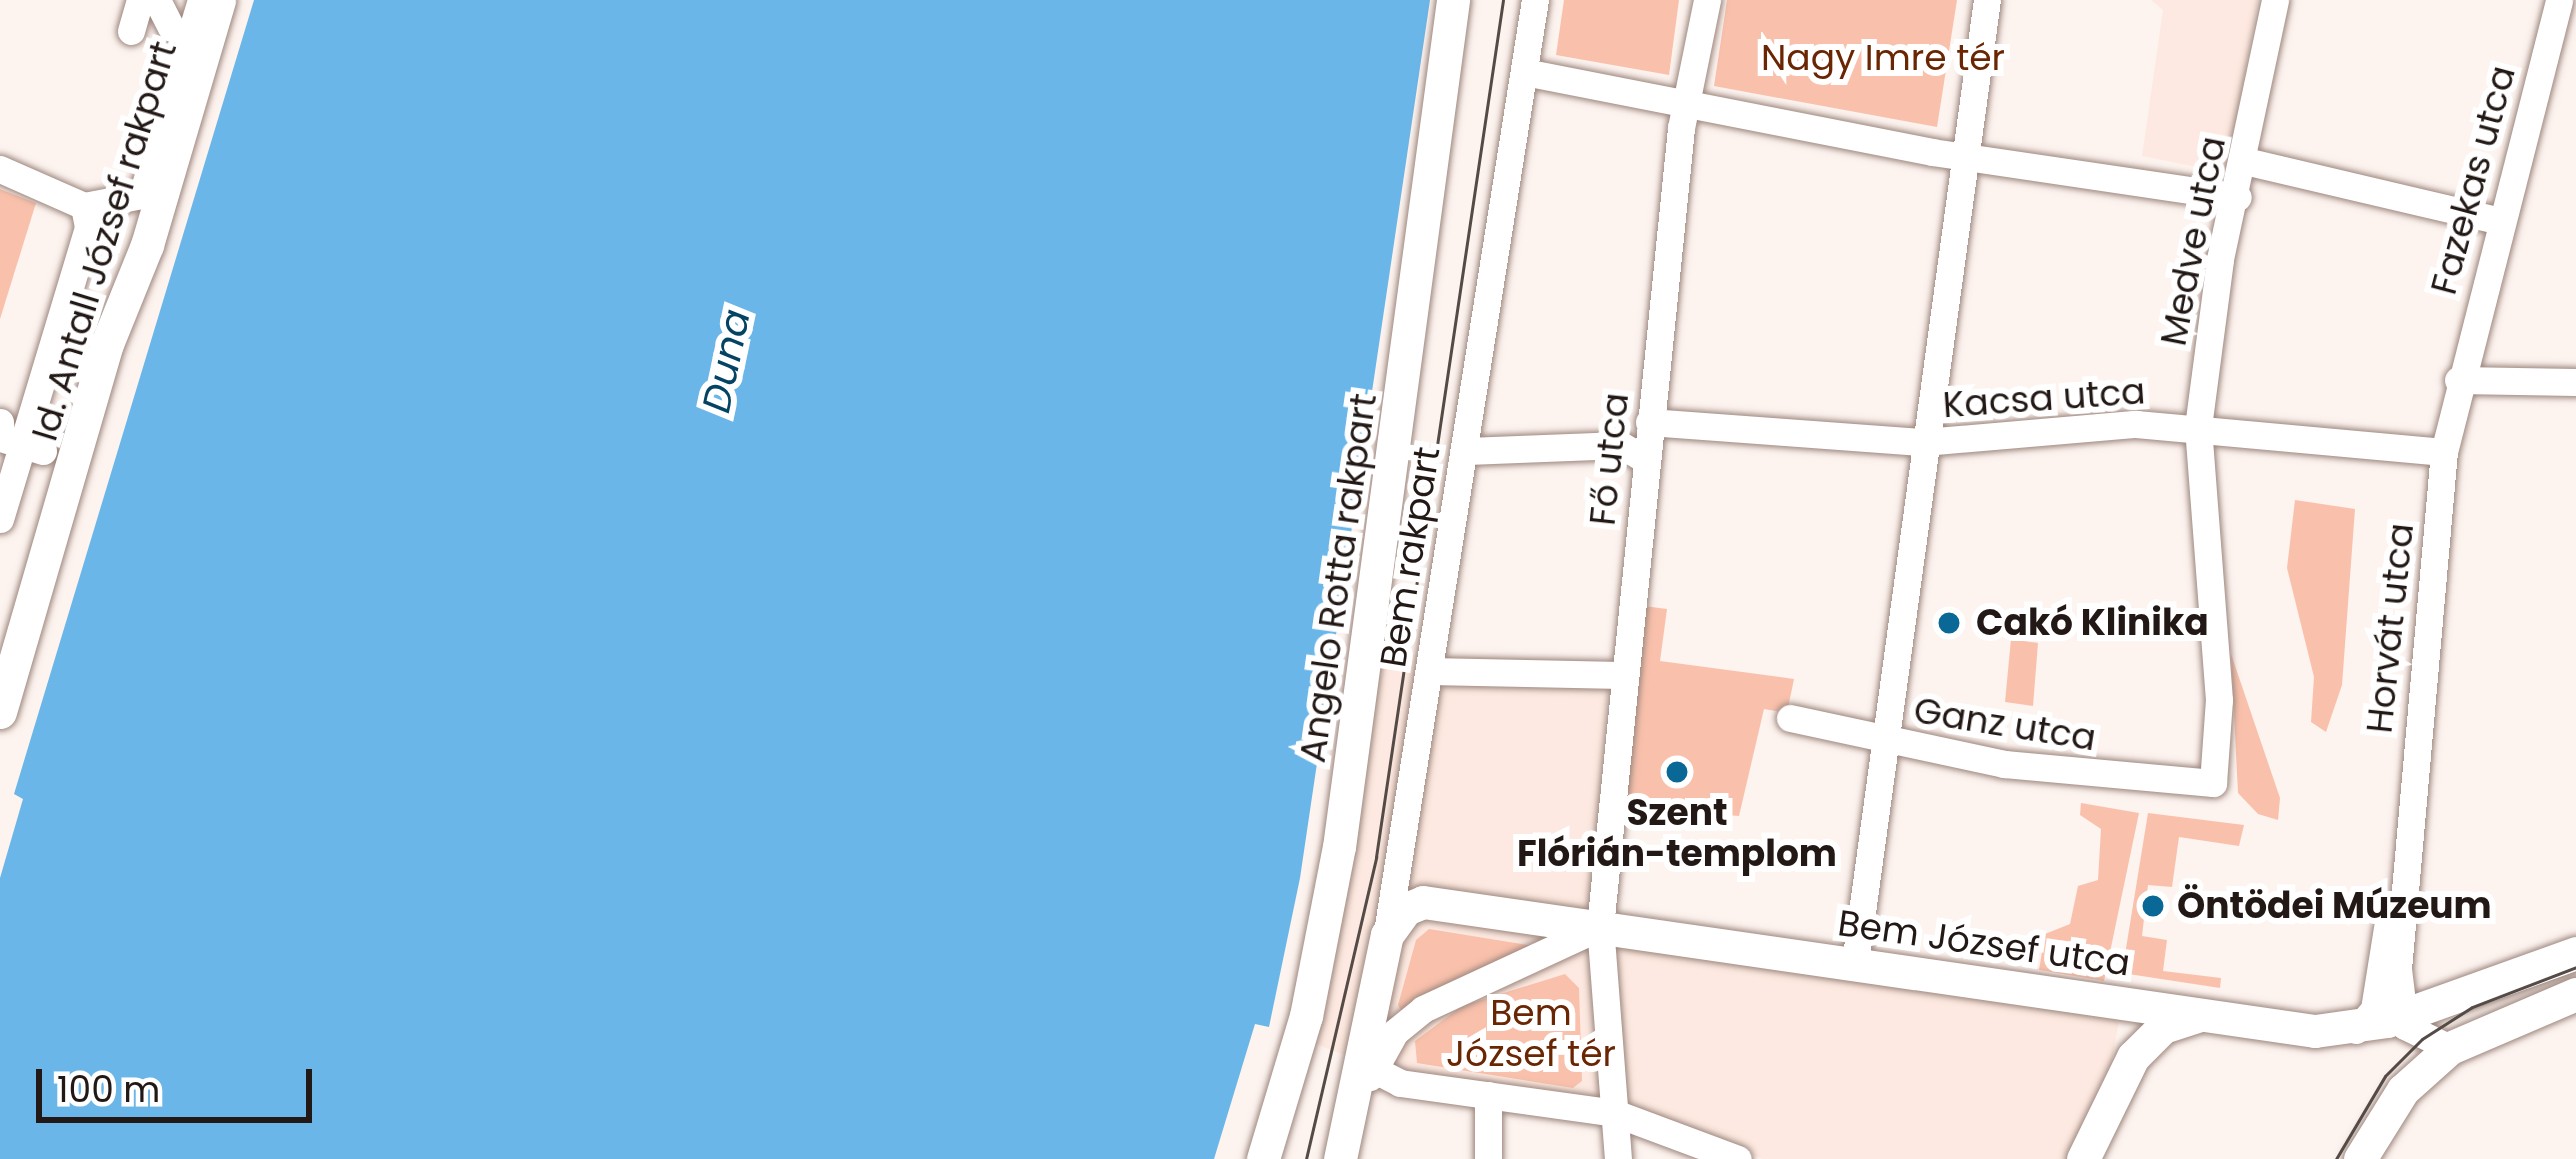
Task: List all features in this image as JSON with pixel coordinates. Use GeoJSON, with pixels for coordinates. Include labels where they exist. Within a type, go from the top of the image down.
{"type":"FeatureCollection","features":[{"type":"Feature","properties":{"kind":"main road","name":"Id. Antall József rakpart"},"geometry":{"type":"LineString","coordinates":[[0,712],[107,344],[147,245],[220,0]]}},
{"type":"Feature","properties":{"kind":"main road","name":"Angelo Rotta rakpart"},"geometry":{"type":"LineString","coordinates":[[1264,1159],[1306,1016],[1339,848],[1453,0]]}},
{"type":"Feature","properties":{"kind":"main road"},"geometry":{"type":"LineString","coordinates":[[1387,935],[1406,909],[1423,902],[1600,927]]}},
{"type":"Feature","properties":{"kind":"main road","name":"Bem József utca"},"geometry":{"type":"LineString","coordinates":[[1600,927],[2200,1015],[2356,1030]]}},
{"type":"Feature","properties":{"kind":"main road","name":"Bem rakpart"},"geometry":{"type":"LineString","coordinates":[[1340,1159],[1387,935]]}},
{"type":"Feature","properties":{"kind":"main road"},"geometry":{"type":"LineString","coordinates":[[2356,1030],[2576,953]]}},
{"type":"Feature","properties":{"kind":"main road"},"geometry":{"type":"LineString","coordinates":[[2360,1159],[2403,1090],[2450,1048],[2576,994]]}},
{"type":"Feature","properties":{"kind":"main road"},"geometry":{"type":"LineString","coordinates":[[2083,1159],[2133,1057],[2163,1027],[2200,1015]]}},
{"type":"Feature","properties":{"kind":"street"},"geometry":{"type":"LineString","coordinates":[[130,31],[140,0]]}},
{"type":"Feature","properties":{"kind":"street","name":"Bem rakpart"},"geometry":{"type":"LineString","coordinates":[[1387,935],[1535,0]]}},
{"type":"Feature","properties":{"kind":"street","name":"Fő utca"},"geometry":{"type":"LineString","coordinates":[[1600,927],[1620,675],[1648,422],[1685,104],[1707,0]]}},
{"type":"Feature","properties":{"kind":"street"},"geometry":{"type":"LineString","coordinates":[[1855,963],[1960,157],[1987,0]]}},
{"type":"Feature","properties":{"kind":"street","name":"Medve utca"},"geometry":{"type":"LineString","coordinates":[[2212,783],[2219,700],[2198,427],[2220,259],[2238,197],[2275,0]]}},
{"type":"Feature","properties":{"kind":"street","name":"Fazekas utca"},"geometry":{"type":"LineString","coordinates":[[2458,380],[2559,0]]}},
{"type":"Feature","properties":{"kind":"street","name":"Id. Antall József rakpart"},"geometry":{"type":"LineString","coordinates":[[84,206],[142,195],[178,1]]}},
{"type":"Feature","properties":{"kind":"street"},"geometry":{"type":"LineString","coordinates":[[1525,72],[1960,157],[2238,197]]}},
{"type":"Feature","properties":{"kind":"street"},"geometry":{"type":"LineString","coordinates":[[2245,160],[2500,221]]}},
{"type":"Feature","properties":{"kind":"street"},"geometry":{"type":"LineString","coordinates":[[0,169],[84,206],[88,226],[33,447],[0,519]]}},
{"type":"Feature","properties":{"kind":"street"},"geometry":{"type":"LineString","coordinates":[[2458,380],[2576,382]]}},
{"type":"Feature","properties":{"kind":"street","name":"Horvát utca"},"geometry":{"type":"LineString","coordinates":[[2401,1016],[2403,885],[2444,452],[2458,380]]}},
{"type":"Feature","properties":{"kind":"street"},"geometry":{"type":"LineString","coordinates":[[0,422],[1,438],[33,447]]}},
{"type":"Feature","properties":{"kind":"street","name":"Kacsa utca"},"geometry":{"type":"LineString","coordinates":[[1648,422],[1924,442],[2136,424],[2444,452]]}},
{"type":"Feature","properties":{"kind":"street"},"geometry":{"type":"LineString","coordinates":[[1467,451],[1621,445],[1644,459]]}},
{"type":"Feature","properties":{"kind":"street"},"geometry":{"type":"LineString","coordinates":[[1431,671],[1620,675]]}},
{"type":"Feature","properties":{"kind":"street","name":"Ganz utca"},"geometry":{"type":"LineString","coordinates":[[1790,718],[2004,764],[2212,783]]}},
{"type":"Feature","properties":{"kind":"street","name":"Horvát utca"},"geometry":{"type":"LineString","coordinates":[[2356,1030],[2374,1009],[2380,960],[2403,885]]}},
{"type":"Feature","properties":{"kind":"street"},"geometry":{"type":"LineString","coordinates":[[1373,1069],[1395,1032],[1423,1009],[1600,927],[1618,1159]]}},
{"type":"Feature","properties":{"kind":"street"},"geometry":{"type":"LineString","coordinates":[[2401,1016],[2414,1034],[2450,1048]]}},
{"type":"Feature","properties":{"kind":"street"},"geometry":{"type":"LineString","coordinates":[[1368,1026],[1373,1069]]}},
{"type":"Feature","properties":{"kind":"street"},"geometry":{"type":"LineString","coordinates":[[1373,1069],[1400,1083],[1615,1113],[1738,1159]]}},
{"type":"Feature","properties":{"kind":"street","name":"Bem rakpart"},"geometry":{"type":"LineString","coordinates":[[1349,1123],[1373,1069]]}},
{"type":"Feature","properties":{"kind":"street"},"geometry":{"type":"LineString","coordinates":[[1488,1095],[1488,1159]]}},
{"type":"Feature","properties":{"kind":"shaded area"},"geometry":{"type":"Polygon","coordinates":[[[2151,0],[2258,0],[2227,173],[2142,156],[2163,10],[2151,0]]]}},
{"type":"Feature","properties":{"kind":"shaded area"},"geometry":{"type":"Polygon","coordinates":[[[1379,654],[1610,661],[1590,914],[2125,988],[2105,1097],[2076,1159],[1763,1159],[1630,1105],[1382,1069],[1313,1043],[1379,654]]]}},
{"type":"Feature","properties":{"kind":"green space"},"geometry":{"type":"Polygon","coordinates":[[[1564,0],[1679,0],[1669,75],[1556,55],[1564,0]]]}},
{"type":"Feature","properties":{"kind":"green space","name":"Nagy Imre tér"},"geometry":{"type":"Polygon","coordinates":[[[1727,0],[1957,0],[1937,127],[1714,86],[1727,0]]]}},
{"type":"Feature","properties":{"kind":"green space"},"geometry":{"type":"Polygon","coordinates":[[[0,189],[36,203],[0,319],[0,189]]]}},
{"type":"Feature","properties":{"kind":"green space"},"geometry":{"type":"Polygon","coordinates":[[[2295,500],[2355,509],[2342,685],[2326,732],[2311,722],[2314,677],[2287,568],[2295,500]]]}},
{"type":"Feature","properties":{"kind":"green space"},"geometry":{"type":"Polygon","coordinates":[[[1644,606],[1667,609],[1660,661],[1794,679],[1787,713],[1764,709],[1739,816],[1625,807],[1644,606]]]}},
{"type":"Feature","properties":{"kind":"green space"},"geometry":{"type":"Polygon","coordinates":[[[2011,639],[2038,643],[2033,706],[2005,702],[2011,639]]]}},
{"type":"Feature","properties":{"kind":"green space"},"geometry":{"type":"Polygon","coordinates":[[[2231,654],[2280,798],[2278,820],[2258,814],[2238,793],[2231,654]]]}},
{"type":"Feature","properties":{"kind":"green space"},"geometry":{"type":"Polygon","coordinates":[[[2081,803],[2139,813],[2104,981],[2039,970],[2045,934],[2070,924],[2078,886],[2098,880],[2101,829],[2080,815],[2081,803]]]}},
{"type":"Feature","properties":{"kind":"green space"},"geometry":{"type":"Polygon","coordinates":[[[2148,813],[2244,825],[2239,846],[2179,837],[2172,887],[2148,885],[2142,936],[2167,940],[2163,971],[2221,978],[2220,988],[2122,973],[2148,813]]]}},
{"type":"Feature","properties":{"kind":"green space"},"geometry":{"type":"Polygon","coordinates":[[[1429,929],[1539,947],[1404,1015],[1398,1005],[1416,940],[1429,929]]]}},
{"type":"Feature","properties":{"kind":"green space","name":"Bem József tér"},"geometry":{"type":"Polygon","coordinates":[[[1565,974],[1579,988],[1582,1081],[1573,1088],[1417,1063],[1415,1041],[1462,1006],[1565,974]]]}},
{"type":"Feature","properties":{"kind":"water","name":"Duna"},"geometry":{"type":"Polygon","coordinates":[[[254,0],[1430,0],[1300,878],[1269,1027],[1255,1024],[1214,1159],[0,1159],[0,878],[23,799],[14,794],[254,0]]]}},
{"type":"Feature","properties":{"kind":"tram line"},"geometry":{"type":"LineString","coordinates":[[1306,1159],[1376,857],[1503,0]]}},
{"type":"Feature","properties":{"kind":"tram line"},"geometry":{"type":"LineString","coordinates":[[2336,1159],[2385,1076],[2422,1039],[2472,1007],[2576,967]]}},
{"type":"Feature","properties":{"kind":"place","name":"Cakó Klinika"},"geometry":{"type":"Point","coordinates":[1949,623]}},
{"type":"Feature","properties":{"kind":"place","name":"Szent Flórián-templom"},"geometry":{"type":"Point","coordinates":[1677,772]}},
{"type":"Feature","properties":{"kind":"place","name":"Öntödei Múzeum"},"geometry":{"type":"Point","coordinates":[2153,906]}}]}
